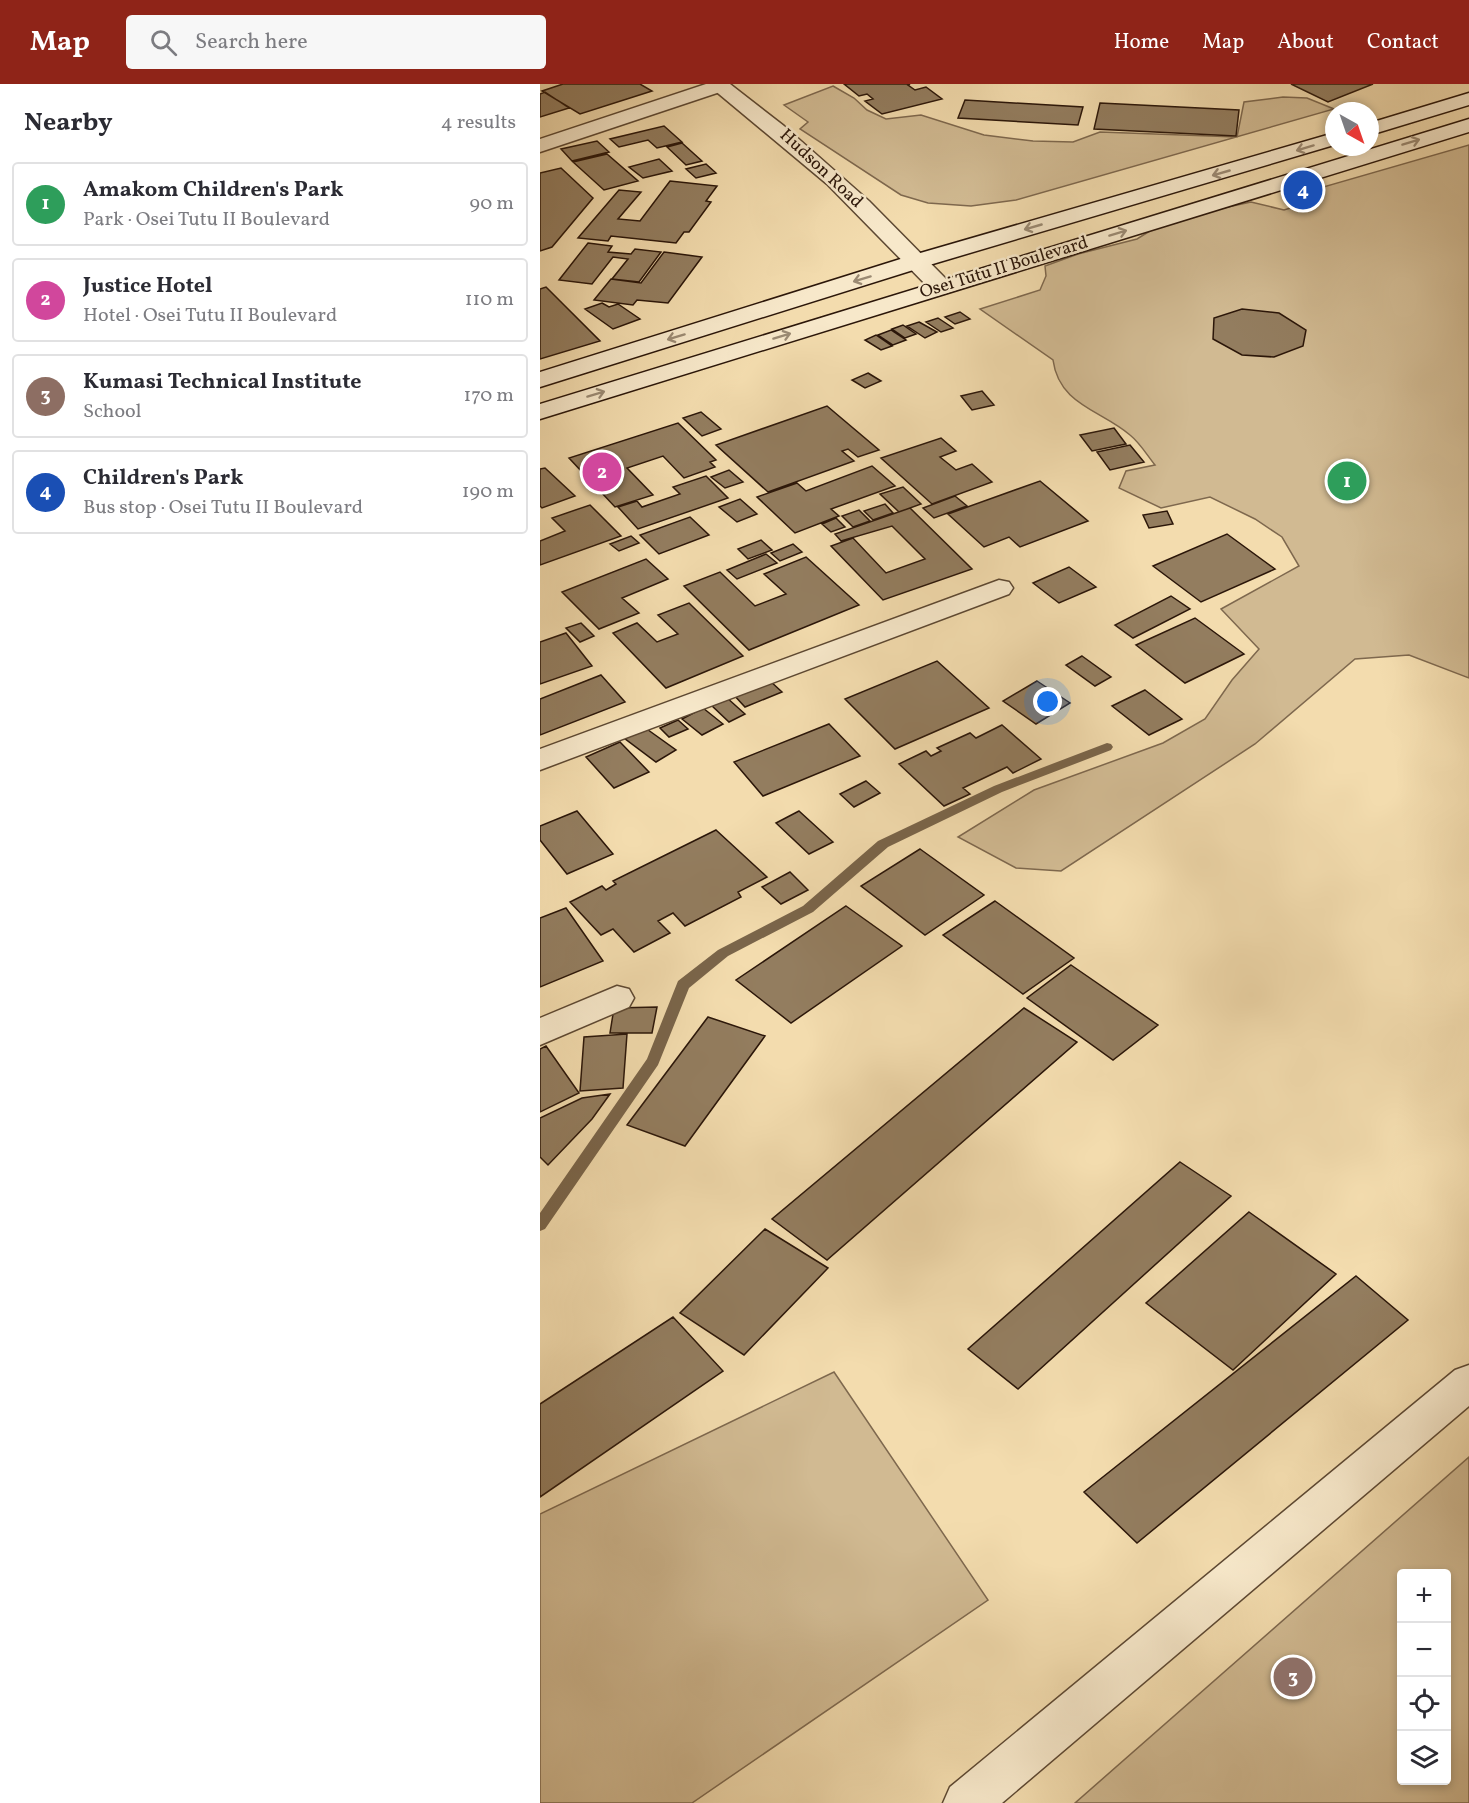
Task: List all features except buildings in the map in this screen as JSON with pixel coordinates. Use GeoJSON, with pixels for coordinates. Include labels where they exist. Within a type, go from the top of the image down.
{"type":"FeatureCollection","features":[{"type":"Feature","properties":{"kind":"main road"},"geometry":{"type":"LineString","coordinates":[[540,146],[718,85]]}},
{"type":"Feature","properties":{"kind":"main road","name":"Hudson Road"},"geometry":{"type":"LineString","coordinates":[[718,85],[800,148],[918,261],[941,287]]}},
{"type":"Feature","properties":{"kind":"main road"},"geometry":{"type":"LineString","coordinates":[[1379,126],[1469,99]]}},
{"type":"Feature","properties":{"kind":"main road","name":"Osei Tutu II Boulevard"},"geometry":{"type":"LineString","coordinates":[[540,412],[1469,124]]}},
{"type":"Feature","properties":{"kind":"main road","name":"Osei Tutu II Boulevard"},"geometry":{"type":"LineString","coordinates":[[540,380],[918,261],[1325,143]]}},
{"type":"Feature","properties":{"kind":"main road"},"geometry":{"type":"LineString","coordinates":[[540,760],[999,588]]}},
{"type":"Feature","properties":{"kind":"main road"},"geometry":{"type":"LineString","coordinates":[[540,1032],[617,998]]}},
{"type":"Feature","properties":{"kind":"main road"},"geometry":{"type":"LineString","coordinates":[[966,1803],[1469,1382]]}},
{"type":"Feature","properties":{"kind":"shaded area"},"geometry":{"type":"Polygon","coordinates":[[[833,86],[854,98],[867,110],[886,119],[921,115],[984,135],[1033,141],[1073,142],[1100,132],[1236,137],[1016,200],[971,206],[928,203],[901,195],[800,129],[808,122],[784,105],[833,86]]]}},
{"type":"Feature","properties":{"kind":"shaded area"},"geometry":{"type":"Polygon","coordinates":[[[1283,97],[1307,98],[1325,105],[1325,112],[1237,137],[1244,102],[1283,97]]]}},
{"type":"Feature","properties":{"kind":"shaded area"},"geometry":{"type":"Polygon","coordinates":[[[1469,145],[1469,678],[1409,655],[1355,659],[1255,744],[1061,871],[1016,868],[958,837],[1034,790],[1163,743],[1205,719],[1232,680],[1259,649],[1221,609],[1299,566],[1282,537],[1255,519],[1210,497],[1161,508],[1119,488],[1126,471],[1155,465],[1143,449],[1119,426],[1072,397],[1063,387],[1053,360],[980,309],[1040,290],[1046,276],[1045,266],[1078,254],[1137,239],[1158,226],[1251,202],[1284,210],[1297,206],[1290,202],[1292,196],[1469,145]]]}},
{"type":"Feature","properties":{"kind":"shaded area"},"geometry":{"type":"Polygon","coordinates":[[[834,1372],[988,1600],[692,1803],[540,1803],[540,1514],[834,1372]]]}},
{"type":"Feature","properties":{"kind":"shaded area"},"geometry":{"type":"Polygon","coordinates":[[[1469,1457],[1469,1803],[1075,1803],[1469,1457]]]}},
{"type":"Feature","properties":{"kind":"waterway"},"geometry":{"type":"LineString","coordinates":[[540,1225],[653,1061],[683,985],[723,953],[808,909],[883,844],[998,789],[1107,747]]}},
{"type":"Feature","properties":{"kind":"place","name":"Children's Park"},"geometry":{"type":"Point","coordinates":[1303,190]}},
{"type":"Feature","properties":{"kind":"place","name":"Justice Hotel"},"geometry":{"type":"Point","coordinates":[602,472]}},
{"type":"Feature","properties":{"kind":"place","name":"Amakom Children's Park"},"geometry":{"type":"Point","coordinates":[1347,481]}},
{"type":"Feature","properties":{"kind":"place","name":"Kumasi Technical Institute"},"geometry":{"type":"Point","coordinates":[1293,1677]}}]}
